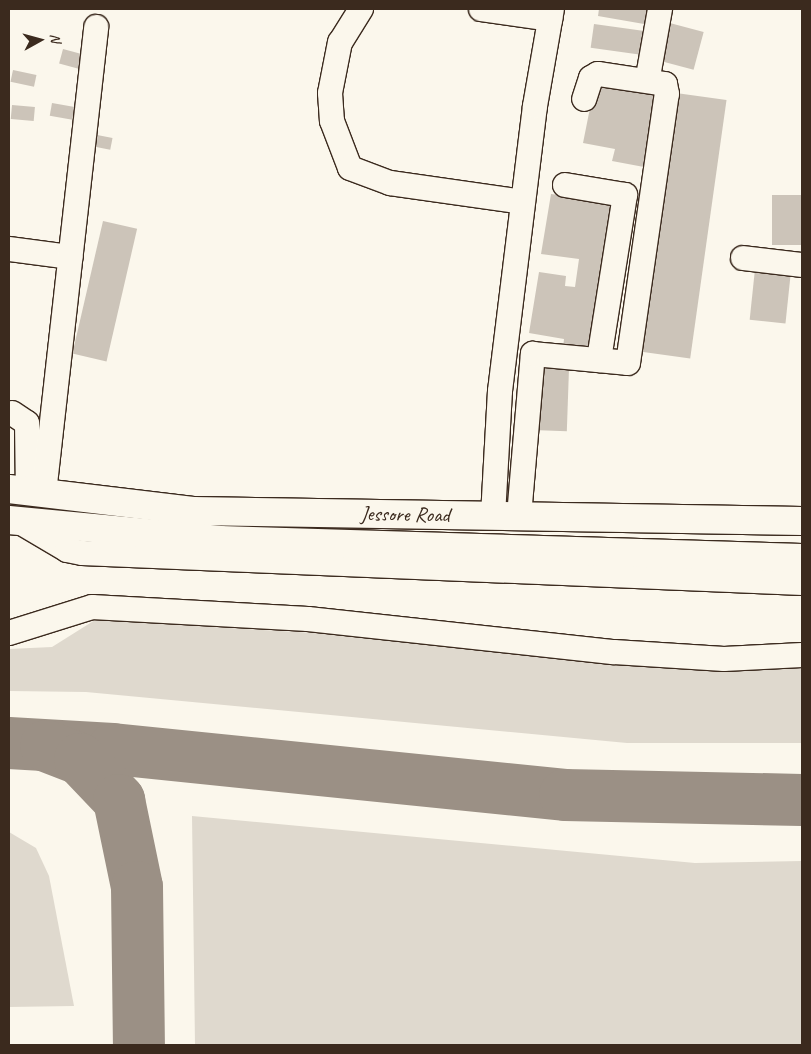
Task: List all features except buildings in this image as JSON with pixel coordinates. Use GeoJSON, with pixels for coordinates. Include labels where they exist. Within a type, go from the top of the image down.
{"type":"FeatureCollection","features":[{"type":"Feature","properties":{"kind":"highway","name":"Jessore Road"},"geometry":{"type":"LineString","coordinates":[[27,491],[193,510],[802,521]]}},
{"type":"Feature","properties":{"kind":"highway"},"geometry":{"type":"LineString","coordinates":[[13,521],[220,540],[802,558]]}},
{"type":"Feature","properties":{"kind":"street"},"geometry":{"type":"LineString","coordinates":[[361,9],[340,42],[330,94],[332,121],[350,168],[390,183],[523,202]]}},
{"type":"Feature","properties":{"kind":"street"},"geometry":{"type":"LineString","coordinates":[[481,9],[551,14],[523,202],[500,391],[506,516]]}},
{"type":"Feature","properties":{"kind":"street"},"geometry":{"type":"LineString","coordinates":[[649,70],[660,9]]}},
{"type":"Feature","properties":{"kind":"street"},"geometry":{"type":"LineString","coordinates":[[27,491],[70,258],[96,26]]}},
{"type":"Feature","properties":{"kind":"street"},"geometry":{"type":"LineString","coordinates":[[506,516],[533,354],[628,363],[665,84],[598,74],[591,78],[584,99]]}},
{"type":"Feature","properties":{"kind":"street"},"geometry":{"type":"LineString","coordinates":[[565,186],[651,198]]}},
{"type":"Feature","properties":{"kind":"street"},"geometry":{"type":"LineString","coordinates":[[599,360],[625,194]]}},
{"type":"Feature","properties":{"kind":"street"},"geometry":{"type":"LineString","coordinates":[[9,249],[70,258]]}},
{"type":"Feature","properties":{"kind":"street"},"geometry":{"type":"LineString","coordinates":[[743,258],[802,266]]}},
{"type":"Feature","properties":{"kind":"street"},"geometry":{"type":"LineString","coordinates":[[12,413],[27,423],[27,491]]}},
{"type":"Feature","properties":{"kind":"street"},"geometry":{"type":"LineString","coordinates":[[13,521],[67,550],[82,553],[802,583]]}},
{"type":"Feature","properties":{"kind":"street"},"geometry":{"type":"LineString","coordinates":[[9,634],[92,607],[308,619],[614,652],[724,659],[802,655]]}},
{"type":"Feature","properties":{"kind":"shaded area"},"geometry":{"type":"Polygon","coordinates":[[[95,620],[349,635],[725,670],[802,667],[802,743],[627,743],[86,692],[9,691],[9,649],[52,647],[95,620]]]}},
{"type":"Feature","properties":{"kind":"shaded area"},"geometry":{"type":"Polygon","coordinates":[[[192,816],[695,863],[802,861],[802,1045],[195,1045],[192,816]]]}},
{"type":"Feature","properties":{"kind":"shaded area"},"geometry":{"type":"Polygon","coordinates":[[[9,832],[36,848],[49,876],[74,1006],[9,1007],[9,832]]]}},
{"type":"Feature","properties":{"kind":"taxiway"},"geometry":{"type":"LineString","coordinates":[[9,743],[113,749],[565,795],[802,800]]}},
{"type":"Feature","properties":{"kind":"taxiway"},"geometry":{"type":"LineString","coordinates":[[46,746],[80,759],[119,800],[137,887],[139,1045]]}}]}
